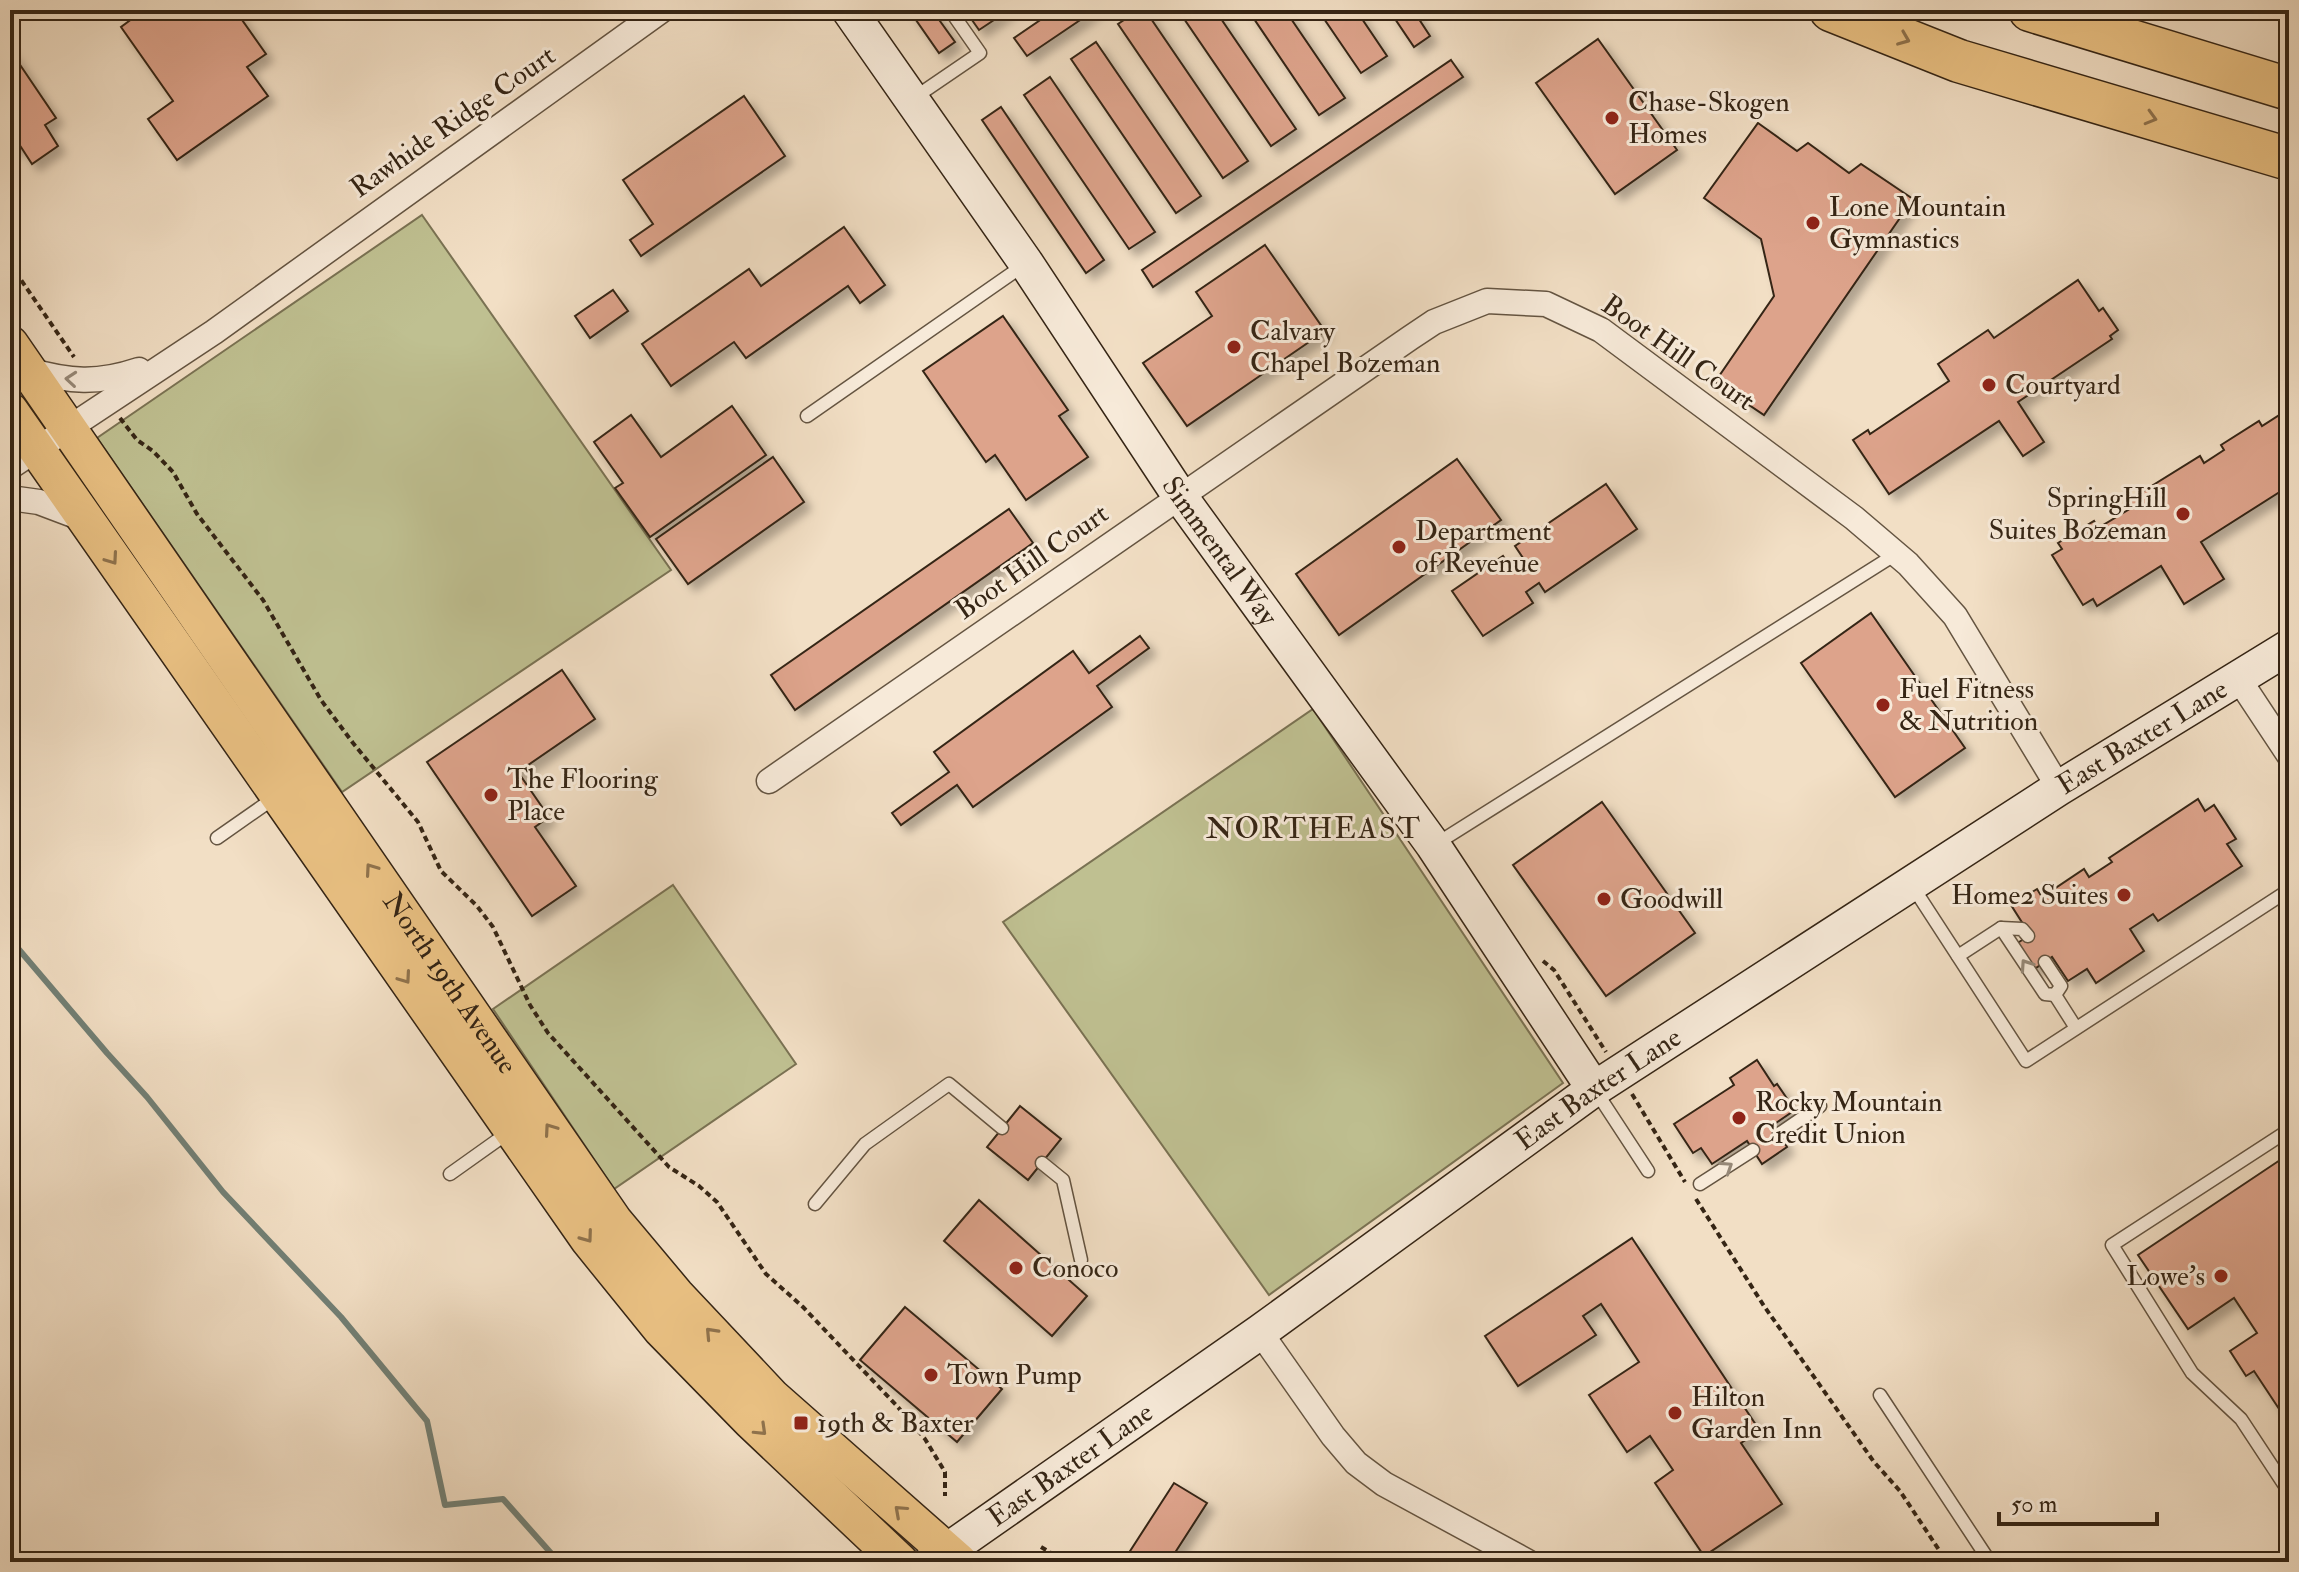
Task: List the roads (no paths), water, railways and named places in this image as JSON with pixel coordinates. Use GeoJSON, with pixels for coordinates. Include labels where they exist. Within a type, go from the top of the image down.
{"type":"FeatureCollection","features":[{"type":"Feature","properties":{"kind":"highway"},"geometry":{"type":"LineString","coordinates":[[1831,10],[1959,61],[2289,159]]}},
{"type":"Feature","properties":{"kind":"highway"},"geometry":{"type":"LineString","coordinates":[[2030,10],[2289,89]]}},
{"type":"Feature","properties":{"kind":"main road","name":"Simmental Way"},"geometry":{"type":"LineString","coordinates":[[849,10],[1026,263],[1179,495],[1433,845],[1594,1089]]}},
{"type":"Feature","properties":{"kind":"main road","name":"North 19th Avenue"},"geometry":{"type":"LineString","coordinates":[[19,357],[614,1221],[676,1295],[772,1397],[945,1559]]}},
{"type":"Feature","properties":{"kind":"main road","name":"North 19th Avenue"},"geometry":{"type":"LineString","coordinates":[[10,411],[23,458],[84,520],[589,1240],[661,1329],[751,1421],[900,1562]]}},
{"type":"Feature","properties":{"kind":"main road","name":"East Baxter Lane"},"geometry":{"type":"LineString","coordinates":[[945,1559],[1594,1089],[2059,788],[2289,647]]}},
{"type":"Feature","properties":{"kind":"street","name":"Rawhide Ridge Court"},"geometry":{"type":"LineString","coordinates":[[168,361],[214,332],[662,10]]}},
{"type":"Feature","properties":{"kind":"street","name":"Boot Hill Court"},"geometry":{"type":"LineString","coordinates":[[769,781],[1179,495],[1434,322],[1487,301],[1546,304],[1601,330],[1854,518],[1896,554],[1955,616],[2059,788]]}},
{"type":"Feature","properties":{"kind":"street"},"geometry":{"type":"LineString","coordinates":[[19,357],[59,379],[91,381],[115,378],[168,361]]}},
{"type":"Feature","properties":{"kind":"street"},"geometry":{"type":"LineString","coordinates":[[23,458],[168,361]]}},
{"type":"Feature","properties":{"kind":"street"},"geometry":{"type":"LineString","coordinates":[[10,498],[39,502],[84,520]]}},
{"type":"Feature","properties":{"kind":"street"},"geometry":{"type":"LineString","coordinates":[[2238,678],[2289,755]]}},
{"type":"Feature","properties":{"kind":"street"},"geometry":{"type":"LineString","coordinates":[[1260,1332],[1333,1436],[1356,1463],[1384,1484],[1528,1562]]}},
{"type":"Feature","properties":{"kind":"lane"},"geometry":{"type":"LineString","coordinates":[[912,100],[980,53],[950,10]]}},
{"type":"Feature","properties":{"kind":"lane"},"geometry":{"type":"LineString","coordinates":[[807,416],[1026,263]]}},
{"type":"Feature","properties":{"kind":"lane"},"geometry":{"type":"LineString","coordinates":[[1433,845],[1896,554]]}},
{"type":"Feature","properties":{"kind":"lane"},"geometry":{"type":"LineString","coordinates":[[217,838],[278,796]]}},
{"type":"Feature","properties":{"kind":"lane"},"geometry":{"type":"LineString","coordinates":[[1911,884],[2026,1061],[2289,890]]}},
{"type":"Feature","properties":{"kind":"lane"},"geometry":{"type":"LineString","coordinates":[[1958,956],[2001,928],[2022,929],[2028,936]]}},
{"type":"Feature","properties":{"kind":"lane"},"geometry":{"type":"LineString","coordinates":[[2001,928],[2045,994],[2055,995]]}},
{"type":"Feature","properties":{"kind":"lane"},"geometry":{"type":"LineString","coordinates":[[2045,962],[2061,986],[2055,995]]}},
{"type":"Feature","properties":{"kind":"lane"},"geometry":{"type":"LineString","coordinates":[[2055,995],[2076,1028]]}},
{"type":"Feature","properties":{"kind":"lane"},"geometry":{"type":"LineString","coordinates":[[815,1204],[865,1144],[949,1084],[1002,1128]]}},
{"type":"Feature","properties":{"kind":"lane"},"geometry":{"type":"LineString","coordinates":[[1594,1089],[1648,1171]]}},
{"type":"Feature","properties":{"kind":"lane"},"geometry":{"type":"LineString","coordinates":[[1779,1134],[1820,1106]]}},
{"type":"Feature","properties":{"kind":"lane"},"geometry":{"type":"LineString","coordinates":[[450,1174],[512,1130]]}},
{"type":"Feature","properties":{"kind":"lane"},"geometry":{"type":"LineString","coordinates":[[2289,1130],[2112,1245],[2192,1373],[2241,1419],[2289,1492]]}},
{"type":"Feature","properties":{"kind":"lane"},"geometry":{"type":"LineString","coordinates":[[1700,1184],[1753,1150]]}},
{"type":"Feature","properties":{"kind":"lane"},"geometry":{"type":"LineString","coordinates":[[1042,1163],[1063,1180],[1081,1260]]}},
{"type":"Feature","properties":{"kind":"lane"},"geometry":{"type":"LineString","coordinates":[[1880,1395],[1990,1562]]}},
{"type":"Feature","properties":{"kind":"waterway"},"geometry":{"type":"LineString","coordinates":[[10,939],[147,1097],[223,1192],[341,1317],[427,1421],[445,1505],[503,1499],[558,1561],[571,1562]]}},
{"type":"Feature","properties":{"kind":"place","name":"Chase-Skogen Homes"},"geometry":{"type":"Point","coordinates":[1612,118]}},
{"type":"Feature","properties":{"kind":"place","name":"Lone Mountain Gymnastics"},"geometry":{"type":"Point","coordinates":[1813,223]}},
{"type":"Feature","properties":{"kind":"place","name":"Calvary Chapel Bozeman"},"geometry":{"type":"Point","coordinates":[1234,347]}},
{"type":"Feature","properties":{"kind":"place","name":"Courtyard"},"geometry":{"type":"Point","coordinates":[1989,385]}},
{"type":"Feature","properties":{"kind":"place","name":"SpringHill Suites Bozeman"},"geometry":{"type":"Point","coordinates":[2183,514]}},
{"type":"Feature","properties":{"kind":"place","name":"Department of Revenue"},"geometry":{"type":"Point","coordinates":[1399,547]}},
{"type":"Feature","properties":{"kind":"place","name":"Fuel Fitness & Nutrition"},"geometry":{"type":"Point","coordinates":[1883,705]}},
{"type":"Feature","properties":{"kind":"place","name":"The Flooring Place"},"geometry":{"type":"Point","coordinates":[491,795]}},
{"type":"Feature","properties":{"kind":"place","name":"Home2 Suites"},"geometry":{"type":"Point","coordinates":[2124,895]}},
{"type":"Feature","properties":{"kind":"place","name":"Goodwill"},"geometry":{"type":"Point","coordinates":[1604,899]}},
{"type":"Feature","properties":{"kind":"place","name":"Rocky Mountain Credit Union"},"geometry":{"type":"Point","coordinates":[1739,1118]}},
{"type":"Feature","properties":{"kind":"place","name":"Conoco"},"geometry":{"type":"Point","coordinates":[1016,1268]}},
{"type":"Feature","properties":{"kind":"place","name":"Lowe's"},"geometry":{"type":"Point","coordinates":[2221,1276]}},
{"type":"Feature","properties":{"kind":"place","name":"Town Pump"},"geometry":{"type":"Point","coordinates":[931,1375]}},
{"type":"Feature","properties":{"kind":"place","name":"Hilton Garden Inn"},"geometry":{"type":"Point","coordinates":[1675,1413]}},
{"type":"Feature","properties":{"kind":"place","name":"19th & Baxter"},"geometry":{"type":"Point","coordinates":[801,1423]}},
{"type":"Feature","properties":{"kind":"district","name":"NORTHEAST"},"geometry":{"type":"Point","coordinates":[1314,828]}}]}
